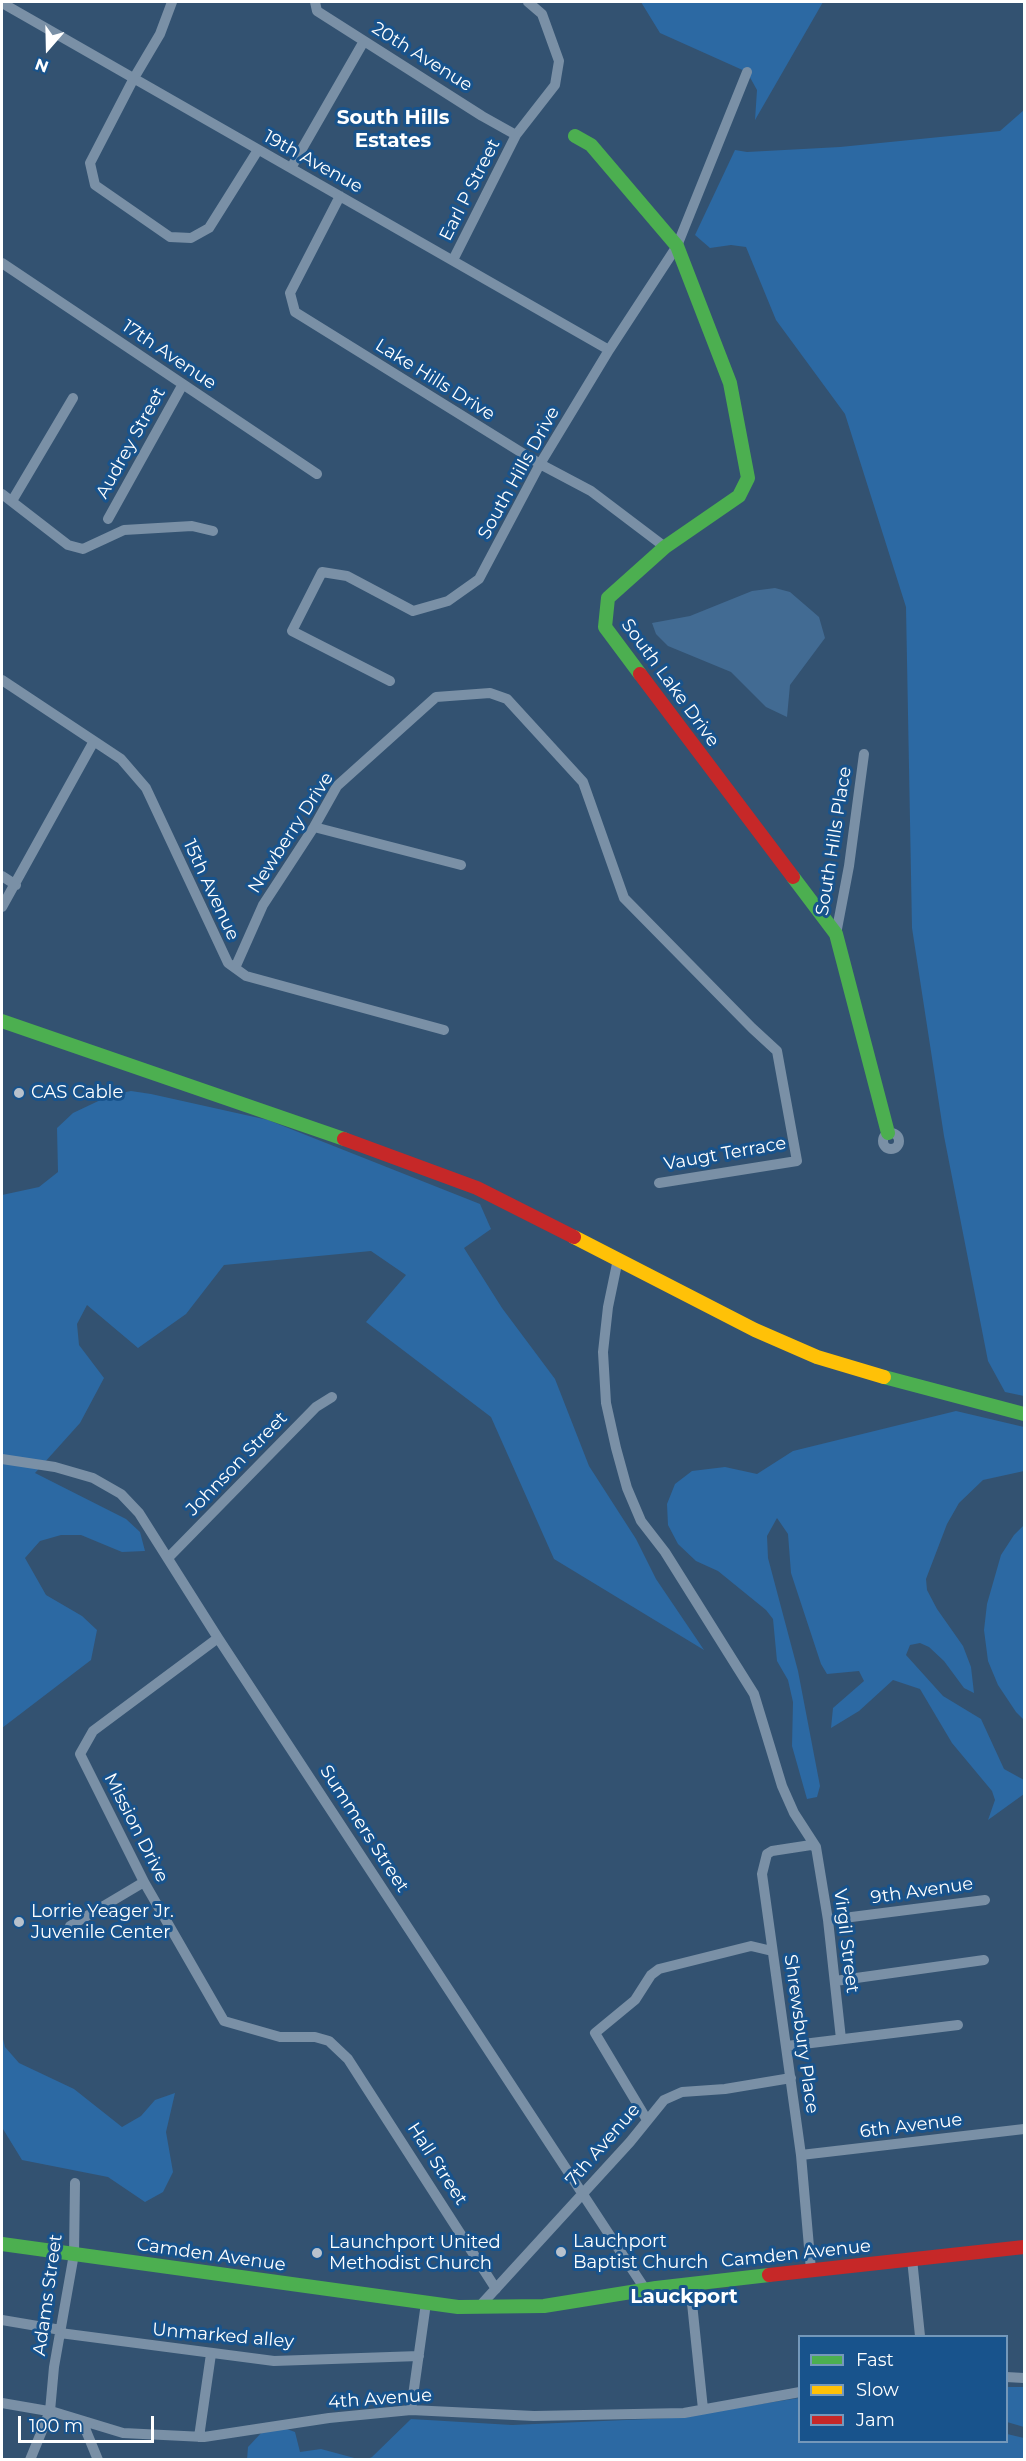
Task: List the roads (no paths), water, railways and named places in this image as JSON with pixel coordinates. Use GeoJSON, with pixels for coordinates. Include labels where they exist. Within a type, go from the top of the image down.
{"type":"FeatureCollection","features":[{"type":"Feature","properties":{"kind":"street"},"geometry":{"type":"LineString","coordinates":[[172,2],[160,34],[134,78],[90,163],[95,185],[170,237],[191,238],[209,228],[258,150]]}},
{"type":"Feature","properties":{"kind":"street","name":"20th Avenue"},"geometry":{"type":"LineString","coordinates":[[315,2],[317,11],[516,135]]}},
{"type":"Feature","properties":{"kind":"street","name":"Earl P Street"},"geometry":{"type":"LineString","coordinates":[[453,260],[516,135],[555,85],[559,61],[542,14],[528,2]]}},
{"type":"Feature","properties":{"kind":"street","name":"19th Avenue"},"geometry":{"type":"LineString","coordinates":[[2,3],[609,350]]}},
{"type":"Feature","properties":{"kind":"street"},"geometry":{"type":"LineString","coordinates":[[291,168],[364,41]]}},
{"type":"Feature","properties":{"kind":"street","name":"South Hills Drive"},"geometry":{"type":"LineString","coordinates":[[390,681],[292,631],[322,572],[347,576],[413,610],[448,601],[479,579],[540,464],[609,350],[677,246],[747,72]]}},
{"type":"Feature","properties":{"kind":"street"},"geometry":{"type":"LineString","coordinates":[[576,136],[591,145],[677,246]]}},
{"type":"Feature","properties":{"kind":"street","name":"Lake Hills Drive"},"geometry":{"type":"LineString","coordinates":[[340,196],[290,293],[295,312],[540,464],[591,491],[665,547]]}},
{"type":"Feature","properties":{"kind":"street","name":"South Lake Drive"},"geometry":{"type":"LineString","coordinates":[[677,246],[730,383],[748,478],[739,496],[665,547],[608,598],[605,627],[836,934],[888,1133]]}},
{"type":"Feature","properties":{"kind":"street","name":"17th Avenue"},"geometry":{"type":"LineString","coordinates":[[2,263],[317,474]]}},
{"type":"Feature","properties":{"kind":"street","name":"Audrey Street"},"geometry":{"type":"LineString","coordinates":[[108,519],[183,384]]}},
{"type":"Feature","properties":{"kind":"street"},"geometry":{"type":"LineString","coordinates":[[12,501],[73,398]]}},
{"type":"Feature","properties":{"kind":"street"},"geometry":{"type":"LineString","coordinates":[[2,494],[68,545],[83,549],[124,530],[192,526],[213,531]]}},
{"type":"Feature","properties":{"kind":"street","name":"15th Avenue"},"geometry":{"type":"LineString","coordinates":[[2,680],[121,759],[146,788],[228,963],[246,976],[444,1030]]}},
{"type":"Feature","properties":{"kind":"street","name":"Newberry Drive"},"geometry":{"type":"LineString","coordinates":[[235,968],[263,904],[314,827],[337,786],[436,697],[490,693],[507,699],[584,782],[624,898],[777,1051]]}},
{"type":"Feature","properties":{"kind":"street"},"geometry":{"type":"LineString","coordinates":[[2,907],[94,741]]}},
{"type":"Feature","properties":{"kind":"street","name":"South Hills Place"},"geometry":{"type":"LineString","coordinates":[[836,934],[849,866],[864,754]]}},
{"type":"Feature","properties":{"kind":"street"},"geometry":{"type":"LineString","coordinates":[[314,827],[461,865]]}},
{"type":"Feature","properties":{"kind":"street"},"geometry":{"type":"LineString","coordinates":[[2,876],[16,885]]}},
{"type":"Feature","properties":{"kind":"street"},"geometry":{"type":"LineString","coordinates":[[2,1021],[423,1167],[477,1188],[755,1330],[817,1357],[890,1379],[1024,1414]]}},
{"type":"Feature","properties":{"kind":"street","name":"Vaugt Terrace"},"geometry":{"type":"LineString","coordinates":[[659,1183],[797,1161],[777,1051]]}},
{"type":"Feature","properties":{"kind":"street"},"geometry":{"type":"LineString","coordinates":[[618,1259],[608,1307],[603,1352],[606,1403],[627,1488],[641,1521],[666,1552],[754,1694],[782,1786],[794,1813],[816,1847]]}},
{"type":"Feature","properties":{"kind":"street","name":"Johnson Street"},"geometry":{"type":"LineString","coordinates":[[168,1558],[316,1407],[332,1397]]}},
{"type":"Feature","properties":{"kind":"street","name":"Summers Street"},"geometry":{"type":"LineString","coordinates":[[2,1459],[55,1467],[93,1479],[121,1494],[139,1513],[218,1638],[645,2289]]}},
{"type":"Feature","properties":{"kind":"street","name":"Mission Drive"},"geometry":{"type":"LineString","coordinates":[[218,1638],[93,1731],[80,1754],[144,1882],[224,2021],[280,2037],[315,2037],[329,2041],[348,2059]]}},
{"type":"Feature","properties":{"kind":"street","name":"Shrewsbury Place"},"geometry":{"type":"LineString","coordinates":[[811,2270],[801,2155],[762,1874],[764,1860],[772,1851],[811,1845],[816,1847]]}},
{"type":"Feature","properties":{"kind":"street","name":"Virgil Street"},"geometry":{"type":"LineString","coordinates":[[816,1847],[828,1920],[841,2039]]}},
{"type":"Feature","properties":{"kind":"street"},"geometry":{"type":"LineString","coordinates":[[70,1926],[144,1882]]}},
{"type":"Feature","properties":{"kind":"street","name":"9th Avenue"},"geometry":{"type":"LineString","coordinates":[[828,1920],[985,1900]]}},
{"type":"Feature","properties":{"kind":"street"},"geometry":{"type":"LineString","coordinates":[[647,2120],[596,2034],[635,2000],[651,1975],[659,1970],[751,1946],[772,1951]]}},
{"type":"Feature","properties":{"kind":"street"},"geometry":{"type":"LineString","coordinates":[[835,1981],[984,1960]]}},
{"type":"Feature","properties":{"kind":"street"},"geometry":{"type":"LineString","coordinates":[[787,2046],[958,2025]]}},
{"type":"Feature","properties":{"kind":"street","name":"Hall Street"},"geometry":{"type":"LineString","coordinates":[[348,2059],[496,2289]]}},
{"type":"Feature","properties":{"kind":"street","name":"7th Avenue"},"geometry":{"type":"LineString","coordinates":[[479,2307],[664,2100],[682,2092],[725,2089],[791,2078]]}},
{"type":"Feature","properties":{"kind":"street","name":"6th Avenue"},"geometry":{"type":"LineString","coordinates":[[801,2155],[1024,2129]]}},
{"type":"Feature","properties":{"kind":"street","name":"Adams Street"},"geometry":{"type":"LineString","coordinates":[[30,2460],[44,2420],[50,2411],[60,2331],[74,2254],[75,2183]]}},
{"type":"Feature","properties":{"kind":"street","name":"Camden Avenue"},"geometry":{"type":"LineString","coordinates":[[2,2244],[426,2303],[479,2307],[544,2306],[645,2289],[1024,2247]]}},
{"type":"Feature","properties":{"kind":"street"},"geometry":{"type":"LineString","coordinates":[[912,2259],[920,2335]]}},
{"type":"Feature","properties":{"kind":"street"},"geometry":{"type":"LineString","coordinates":[[690,2284],[703,2409]]}},
{"type":"Feature","properties":{"kind":"street"},"geometry":{"type":"LineString","coordinates":[[411,2409],[426,2303]]}},
{"type":"Feature","properties":{"kind":"street","name":"Unmarked alley"},"geometry":{"type":"LineString","coordinates":[[2,2320],[211,2354],[274,2361],[419,2356]]}},
{"type":"Feature","properties":{"kind":"street"},"geometry":{"type":"LineString","coordinates":[[199,2437],[211,2354]]}},
{"type":"Feature","properties":{"kind":"street"},"geometry":{"type":"LineString","coordinates":[[1008,2377],[1024,2378]]}},
{"type":"Feature","properties":{"kind":"street","name":"4th Avenue"},"geometry":{"type":"LineString","coordinates":[[2,2403],[50,2411],[123,2433],[199,2437],[329,2418],[411,2409],[534,2416],[684,2413],[798,2392]]}},
{"type":"Feature","properties":{"kind":"street"},"geometry":{"type":"LineString","coordinates":[[82,2421],[98,2460]]}},
{"type":"Feature","properties":{"kind":"place","name":"CAS Cable"},"geometry":{"type":"Point","coordinates":[19,1093]}},
{"type":"Feature","properties":{"kind":"place","name":"Lorrie Yeager Jr. Juvenile Center"},"geometry":{"type":"Point","coordinates":[19,1922]}},
{"type":"Feature","properties":{"kind":"place","name":"Lauchport Baptist Church"},"geometry":{"type":"Point","coordinates":[561,2252]}},
{"type":"Feature","properties":{"kind":"place","name":"Launchport United Methodist Church"},"geometry":{"type":"Point","coordinates":[317,2253]}},
{"type":"Feature","properties":{"kind":"district","name":"South Hills Estates"},"geometry":{"type":"Point","coordinates":[393,130]}},
{"type":"Feature","properties":{"kind":"district","name":"Lauckport"},"geometry":{"type":"Point","coordinates":[684,2297]}}]}
